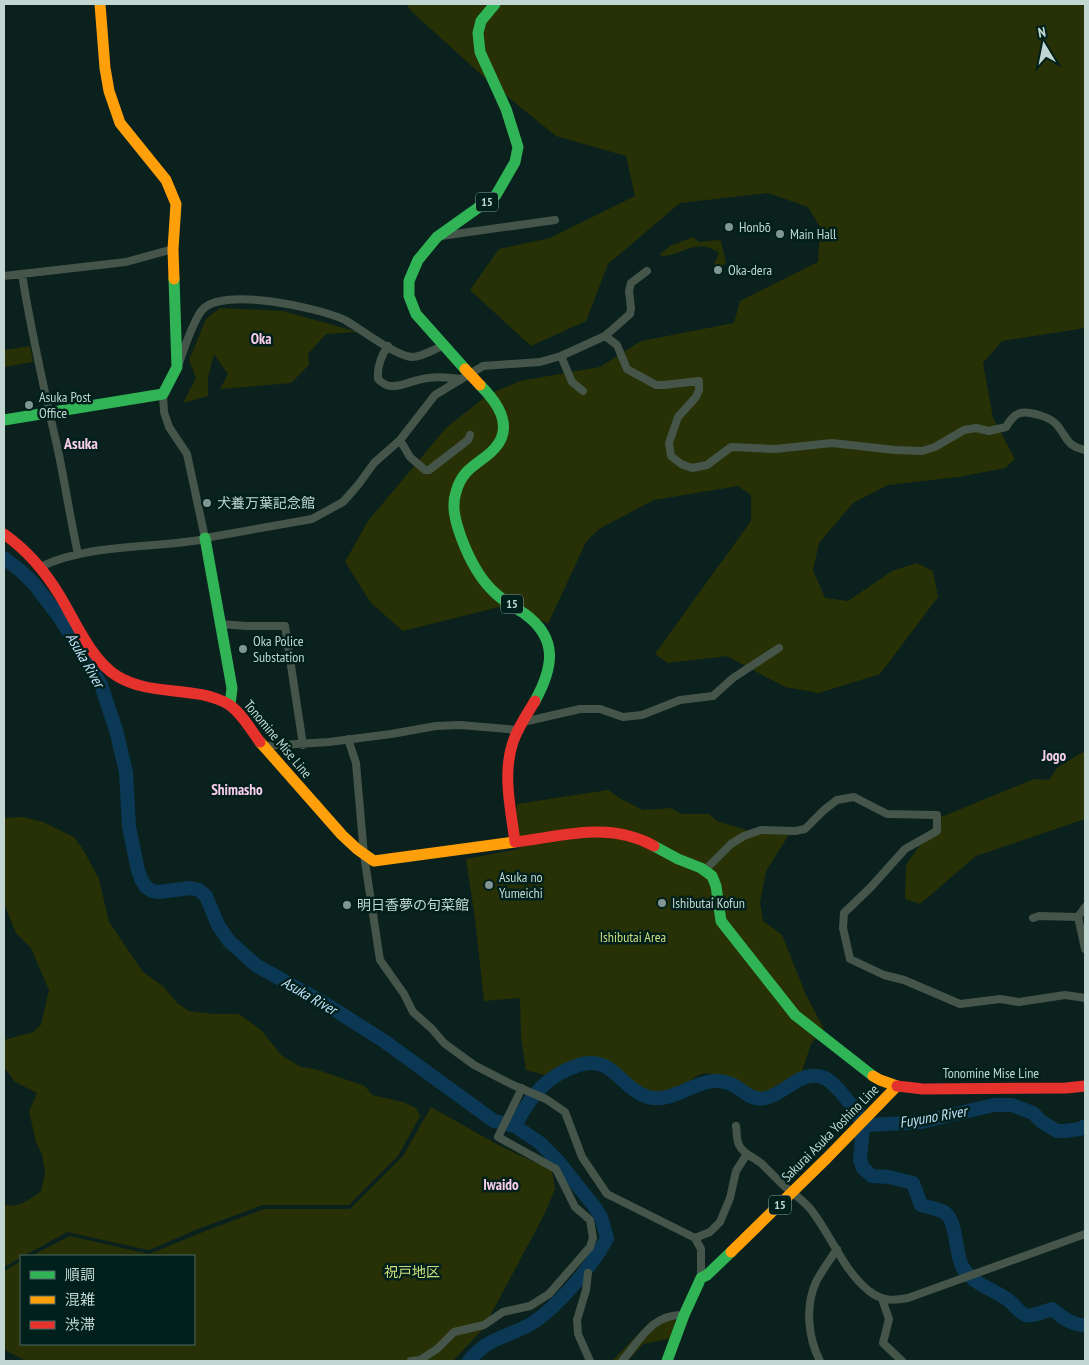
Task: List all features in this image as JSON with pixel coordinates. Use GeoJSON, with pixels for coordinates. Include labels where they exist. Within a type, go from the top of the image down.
{"type":"FeatureCollection","features":[{"type":"Feature","properties":{"kind":"main road"},"geometry":{"type":"LineString","coordinates":[[4,420],[163,394],[177,367],[173,249],[176,204],[166,180],[120,123],[105,68],[100,4]]}},
{"type":"Feature","properties":{"kind":"main road","name":"15"},"geometry":{"type":"LineString","coordinates":[[495,4],[481,21],[478,33],[480,52],[508,116],[518,147],[515,162],[496,195],[437,237],[418,260],[409,281],[409,296],[416,314],[444,345],[463,374],[480,385],[499,406],[503,427],[502,436],[495,448],[475,463],[460,479],[454,501],[454,515],[466,548],[494,591],[530,617],[549,644],[550,657],[547,678],[521,726],[509,754],[516,842]]}},
{"type":"Feature","properties":{"kind":"main road","name":"Tonomine Mise Line"},"geometry":{"type":"LineString","coordinates":[[4,534],[17,541],[34,558],[105,665],[120,680],[140,687],[202,693],[230,705],[353,847],[364,855],[374,861],[382,861],[516,842]]}},
{"type":"Feature","properties":{"kind":"main road"},"geometry":{"type":"LineString","coordinates":[[206,538],[232,688],[230,705]]}},
{"type":"Feature","properties":{"kind":"main road"},"geometry":{"type":"LineString","coordinates":[[516,842],[599,832],[620,832],[638,838],[705,870]]}},
{"type":"Feature","properties":{"kind":"main road","name":"Sakurai Asuka Yoshino Line"},"geometry":{"type":"LineString","coordinates":[[667,1361],[684,1315],[701,1278],[707,1275],[793,1192],[873,1113],[897,1086],[870,1074],[804,1024],[786,1005],[724,925],[717,908],[716,884],[711,874],[705,870]]}},
{"type":"Feature","properties":{"kind":"main road","name":"Tonomine Mise Line"},"geometry":{"type":"LineString","coordinates":[[897,1086],[923,1089],[1066,1088],[1085,1086]]}},
{"type":"Feature","properties":{"kind":"street"},"geometry":{"type":"LineString","coordinates":[[437,237],[556,220]]}},
{"type":"Feature","properties":{"kind":"street"},"geometry":{"type":"LineString","coordinates":[[4,276],[126,262],[173,249]]}},
{"type":"Feature","properties":{"kind":"street"},"geometry":{"type":"LineString","coordinates":[[388,346],[382,354],[377,373],[378,379],[382,384],[389,387],[420,379],[463,374],[483,366],[540,362],[561,356],[605,336],[630,314],[629,291],[631,283],[647,271]]}},
{"type":"Feature","properties":{"kind":"street"},"geometry":{"type":"LineString","coordinates":[[22,274],[32,336],[57,447],[78,554]]}},
{"type":"Feature","properties":{"kind":"street"},"geometry":{"type":"LineString","coordinates":[[177,367],[202,311],[210,304],[228,301],[268,300],[326,313],[344,320],[397,352],[412,357],[444,345]]}},
{"type":"Feature","properties":{"kind":"street"},"geometry":{"type":"LineString","coordinates":[[605,336],[617,346],[627,369],[656,385],[699,381],[699,390],[696,397],[678,417],[669,443],[672,456],[681,464],[692,468],[707,465],[731,448],[775,449],[832,443],[922,451],[935,448],[964,430],[976,428],[989,431],[1006,427],[1013,417],[1020,413],[1043,416],[1056,423],[1066,441],[1075,447],[1085,450]]}},
{"type":"Feature","properties":{"kind":"street"},"geometry":{"type":"LineString","coordinates":[[561,356],[572,382],[583,392]]}},
{"type":"Feature","properties":{"kind":"street"},"geometry":{"type":"LineString","coordinates":[[40,568],[51,562],[78,554],[180,544],[312,519],[344,502],[374,463],[400,440],[434,395],[463,374]]}},
{"type":"Feature","properties":{"kind":"street"},"geometry":{"type":"LineString","coordinates":[[163,394],[164,412],[169,427],[187,454],[206,538]]}},
{"type":"Feature","properties":{"kind":"street"},"geometry":{"type":"LineString","coordinates":[[400,440],[410,457],[425,470],[429,470],[468,440],[470,435]]}},
{"type":"Feature","properties":{"kind":"street"},"geometry":{"type":"LineString","coordinates":[[220,624],[286,626],[303,745]]}},
{"type":"Feature","properties":{"kind":"street"},"geometry":{"type":"LineString","coordinates":[[264,746],[303,745],[391,734],[436,726],[521,726],[580,709],[600,709],[622,717],[642,715],[680,700],[713,696],[733,678],[779,648]]}},
{"type":"Feature","properties":{"kind":"street"},"geometry":{"type":"LineString","coordinates":[[348,738],[356,763],[364,855],[380,960],[404,994],[413,1012],[444,1043],[474,1065],[546,1099],[565,1112],[582,1157],[607,1194],[695,1238],[700,1249],[701,1278]]}},
{"type":"Feature","properties":{"kind":"street"},"geometry":{"type":"LineString","coordinates":[[705,870],[731,844],[744,836],[761,830],[795,831],[805,829],[837,800],[854,797],[887,814],[936,815],[938,831],[905,848],[871,887],[844,913],[843,928],[850,959],[884,975],[904,980],[960,1004],[1000,999],[1019,1002],[1065,996],[1085,998]]}},
{"type":"Feature","properties":{"kind":"street"},"geometry":{"type":"LineString","coordinates":[[1085,907],[1078,917],[1085,949]]}},
{"type":"Feature","properties":{"kind":"street"},"geometry":{"type":"LineString","coordinates":[[1033,918],[1039,916],[1078,917]]}},
{"type":"Feature","properties":{"kind":"street"},"geometry":{"type":"LineString","coordinates":[[1066,1088],[1085,1080]]}},
{"type":"Feature","properties":{"kind":"street"},"geometry":{"type":"LineString","coordinates":[[417,1361],[437,1349],[454,1332],[484,1325],[503,1312],[530,1306],[549,1294],[590,1246],[593,1238],[590,1220],[575,1207],[556,1169],[498,1137],[522,1088]]}},
{"type":"Feature","properties":{"kind":"street"},"geometry":{"type":"LineString","coordinates":[[736,1126],[738,1144],[812,1211],[837,1249],[845,1266],[868,1289],[882,1299],[895,1301],[908,1298],[1085,1234]]}},
{"type":"Feature","properties":{"kind":"street"},"geometry":{"type":"LineString","coordinates":[[695,1238],[710,1232],[720,1222],[730,1198],[736,1171],[747,1154]]}},
{"type":"Feature","properties":{"kind":"street"},"geometry":{"type":"LineString","coordinates":[[820,1361],[812,1345],[809,1323],[812,1294],[816,1282],[837,1249]]}},
{"type":"Feature","properties":{"kind":"street"},"geometry":{"type":"LineString","coordinates":[[588,1273],[577,1327],[578,1334],[590,1361]]}},
{"type":"Feature","properties":{"kind":"street"},"geometry":{"type":"LineString","coordinates":[[882,1299],[889,1320],[884,1343],[902,1361]]}},
{"type":"Feature","properties":{"kind":"street"},"geometry":{"type":"LineString","coordinates":[[622,1361],[656,1321],[673,1314],[684,1315]]}},
{"type":"Feature","properties":{"kind":"green space"},"geometry":{"type":"Polygon","coordinates":[[[407,4],[1085,4],[1085,328],[1002,341],[983,363],[993,418],[1015,459],[1005,468],[958,477],[888,485],[853,503],[819,543],[813,570],[825,598],[848,601],[892,571],[917,563],[933,571],[938,597],[880,674],[819,693],[785,687],[727,656],[668,663],[655,654],[751,521],[751,495],[738,486],[654,500],[599,529],[586,542],[548,624],[511,604],[403,631],[371,603],[345,562],[368,521],[446,428],[489,394],[520,381],[600,367],[641,341],[734,323],[740,301],[818,262],[820,227],[808,207],[768,193],[680,203],[608,264],[586,321],[531,346],[470,290],[499,249],[550,238],[635,196],[626,156],[556,136],[486,79],[410,10],[407,4]]]}},
{"type":"Feature","properties":{"kind":"green space"},"geometry":{"type":"Polygon","coordinates":[[[693,237],[699,242],[721,241],[726,263],[716,267],[714,264],[719,253],[703,246],[696,246],[661,256],[660,254],[670,246],[693,237]]]}},
{"type":"Feature","properties":{"kind":"green space"},"geometry":{"type":"Polygon","coordinates":[[[220,308],[283,311],[358,332],[326,334],[308,354],[309,365],[291,383],[220,389],[228,374],[214,354],[208,377],[208,396],[183,403],[196,378],[189,360],[206,319],[220,308]]]}},
{"type":"Feature","properties":{"kind":"green space"},"geometry":{"type":"Polygon","coordinates":[[[30,346],[33,362],[4,367],[4,348],[5,350],[30,346]]]}},
{"type":"Feature","properties":{"kind":"green space"},"geometry":{"type":"Polygon","coordinates":[[[1085,751],[1085,819],[976,856],[920,904],[905,899],[906,865],[939,818],[1034,779],[1049,780],[1058,767],[1085,751]]]}},
{"type":"Feature","properties":{"kind":"green space","name":"Ishibutai Area"},"geometry":{"type":"Polygon","coordinates":[[[608,790],[643,810],[671,808],[681,814],[709,814],[717,821],[749,831],[790,833],[766,871],[760,902],[763,921],[782,935],[806,995],[824,1029],[811,1044],[801,1074],[788,1079],[769,1093],[753,1096],[729,1080],[707,1073],[699,1075],[669,1092],[653,1095],[640,1091],[612,1065],[596,1059],[579,1060],[548,1076],[526,1070],[521,1037],[520,998],[484,1001],[466,859],[519,849],[517,804],[608,790]]]}},
{"type":"Feature","properties":{"kind":"green space"},"geometry":{"type":"Polygon","coordinates":[[[22,817],[43,822],[74,837],[99,879],[109,922],[143,972],[164,987],[177,1003],[189,1011],[239,1014],[262,1031],[281,1055],[301,1067],[315,1069],[365,1086],[372,1095],[403,1102],[416,1108],[420,1116],[398,1156],[349,1205],[263,1205],[198,1229],[149,1250],[67,1232],[26,1255],[20,1255],[20,1258],[4,1267],[4,1204],[18,1205],[41,1191],[45,1173],[42,1154],[36,1142],[29,1111],[37,1093],[15,1082],[4,1067],[4,1040],[33,1032],[41,1025],[49,990],[31,948],[16,933],[5,906],[4,818],[22,817]]]}},
{"type":"Feature","properties":{"kind":"green space","name":"祝戸地区"},"geometry":{"type":"Polygon","coordinates":[[[431,1107],[500,1146],[552,1170],[555,1189],[544,1215],[483,1329],[453,1361],[24,1361],[4,1350],[4,1271],[20,1262],[20,1345],[195,1345],[195,1255],[33,1255],[70,1236],[149,1254],[264,1209],[350,1209],[403,1156],[431,1107]]]}},
{"type":"Feature","properties":{"kind":"green space"},"geometry":{"type":"Polygon","coordinates":[[[664,1314],[677,1321],[673,1338],[643,1344],[628,1361],[612,1361],[651,1321],[664,1314]]]}},
{"type":"Feature","properties":{"kind":"waterway","name":"Asuka River"},"geometry":{"type":"LineString","coordinates":[[4,558],[35,585],[60,618],[101,685],[116,730],[126,772],[129,827],[138,870],[146,887],[152,891],[159,892],[190,888],[199,890],[206,896],[218,925],[229,941],[257,966],[324,1003],[384,1041],[494,1121],[515,1126],[540,1143],[558,1161],[601,1217],[607,1238],[585,1272],[554,1306],[534,1322],[484,1346],[469,1361]]}},
{"type":"Feature","properties":{"kind":"waterway","name":"Fuyuno River"},"geometry":{"type":"LineString","coordinates":[[515,1126],[533,1096],[549,1081],[568,1069],[590,1063],[600,1064],[608,1068],[630,1087],[648,1097],[668,1097],[707,1082],[718,1081],[733,1085],[750,1096],[760,1099],[773,1096],[801,1079],[817,1076],[831,1082],[869,1125],[921,1122],[994,1105],[1012,1105],[1033,1113],[1042,1122],[1057,1131],[1080,1129],[1085,1126]]}},
{"type":"Feature","properties":{"kind":"waterway"},"geometry":{"type":"LineString","coordinates":[[859,1117],[863,1127],[860,1160],[863,1168],[872,1176],[889,1177],[913,1183],[921,1205],[944,1212],[948,1216],[954,1229],[962,1266],[971,1278],[1002,1296],[1023,1314],[1039,1314],[1052,1309],[1071,1322],[1085,1325]]}},
{"type":"Feature","properties":{"kind":"traffic: fast"},"geometry":{"type":"LineString","coordinates":[[465,369],[416,314],[409,296],[409,281],[418,260],[437,237],[496,195],[515,162],[518,147],[506,109],[480,52],[478,33],[481,21],[495,4]]}},
{"type":"Feature","properties":{"kind":"traffic: fast"},"geometry":{"type":"LineString","coordinates":[[4,420],[163,394],[177,367],[174,279]]}},
{"type":"Feature","properties":{"kind":"traffic: fast"},"geometry":{"type":"LineString","coordinates":[[480,385],[497,406],[503,422],[503,431],[501,439],[495,448],[463,476],[455,498],[455,515],[467,552],[483,580],[505,601],[536,624],[548,644],[550,654],[549,666],[535,701]]}},
{"type":"Feature","properties":{"kind":"traffic: fast"},"geometry":{"type":"LineString","coordinates":[[205,538],[232,688],[230,705]]}},
{"type":"Feature","properties":{"kind":"traffic: fast"},"geometry":{"type":"LineString","coordinates":[[654,846],[678,859],[701,868],[712,876],[716,886],[721,921],[795,1015],[873,1076]]}},
{"type":"Feature","properties":{"kind":"traffic: fast"},"geometry":{"type":"LineString","coordinates":[[667,1361],[684,1315],[701,1278],[707,1275],[731,1252]]}},
{"type":"Feature","properties":{"kind":"traffic: slow"},"geometry":{"type":"LineString","coordinates":[[100,4],[105,68],[109,91],[120,123],[166,180],[176,204],[173,249],[174,279]]}},
{"type":"Feature","properties":{"kind":"traffic: slow"},"geometry":{"type":"LineString","coordinates":[[465,369],[480,385]]}},
{"type":"Feature","properties":{"kind":"traffic: slow"},"geometry":{"type":"LineString","coordinates":[[260,742],[342,835],[374,861],[515,842]]}},
{"type":"Feature","properties":{"kind":"traffic: slow"},"geometry":{"type":"LineString","coordinates":[[731,1252],[897,1086],[873,1076]]}},
{"type":"Feature","properties":{"kind":"traffic: jam"},"geometry":{"type":"LineString","coordinates":[[4,534],[21,547],[42,570],[60,596],[92,651],[108,669],[117,676],[144,687],[187,692],[215,698],[228,704],[241,716],[260,742]]}},
{"type":"Feature","properties":{"kind":"traffic: jam"},"geometry":{"type":"LineString","coordinates":[[535,701],[517,731],[508,767],[508,792],[515,842],[586,832],[603,832],[637,838],[654,846]]}},
{"type":"Feature","properties":{"kind":"traffic: jam"},"geometry":{"type":"LineString","coordinates":[[897,1086],[923,1089],[1066,1088],[1085,1086]]}},
{"type":"Feature","properties":{"kind":"place","name":"Honbō"},"geometry":{"type":"Point","coordinates":[729,227]}},
{"type":"Feature","properties":{"kind":"place","name":"Main Hall"},"geometry":{"type":"Point","coordinates":[780,234]}},
{"type":"Feature","properties":{"kind":"place","name":"Oka-dera"},"geometry":{"type":"Point","coordinates":[718,270]}},
{"type":"Feature","properties":{"kind":"place","name":"Asuka Post Office"},"geometry":{"type":"Point","coordinates":[29,405]}},
{"type":"Feature","properties":{"kind":"place","name":"犬養万葉記念館"},"geometry":{"type":"Point","coordinates":[207,503]}},
{"type":"Feature","properties":{"kind":"place","name":"Oka Police Substation"},"geometry":{"type":"Point","coordinates":[243,649]}},
{"type":"Feature","properties":{"kind":"place","name":"Asuka no Yumeichi"},"geometry":{"type":"Point","coordinates":[489,885]}},
{"type":"Feature","properties":{"kind":"place","name":"Ishibutai Kofun"},"geometry":{"type":"Point","coordinates":[662,903]}},
{"type":"Feature","properties":{"kind":"place","name":"明日香夢の旬菜館"},"geometry":{"type":"Point","coordinates":[347,905]}},
{"type":"Feature","properties":{"kind":"district","name":"Oka"},"geometry":{"type":"Point","coordinates":[261,339]}},
{"type":"Feature","properties":{"kind":"district","name":"Asuka"},"geometry":{"type":"Point","coordinates":[81,443]}},
{"type":"Feature","properties":{"kind":"district","name":"Jogo"},"geometry":{"type":"Point","coordinates":[1054,756]}},
{"type":"Feature","properties":{"kind":"district","name":"Shimasho"},"geometry":{"type":"Point","coordinates":[237,790]}},
{"type":"Feature","properties":{"kind":"district","name":"Iwaido"},"geometry":{"type":"Point","coordinates":[501,1185]}}]}
